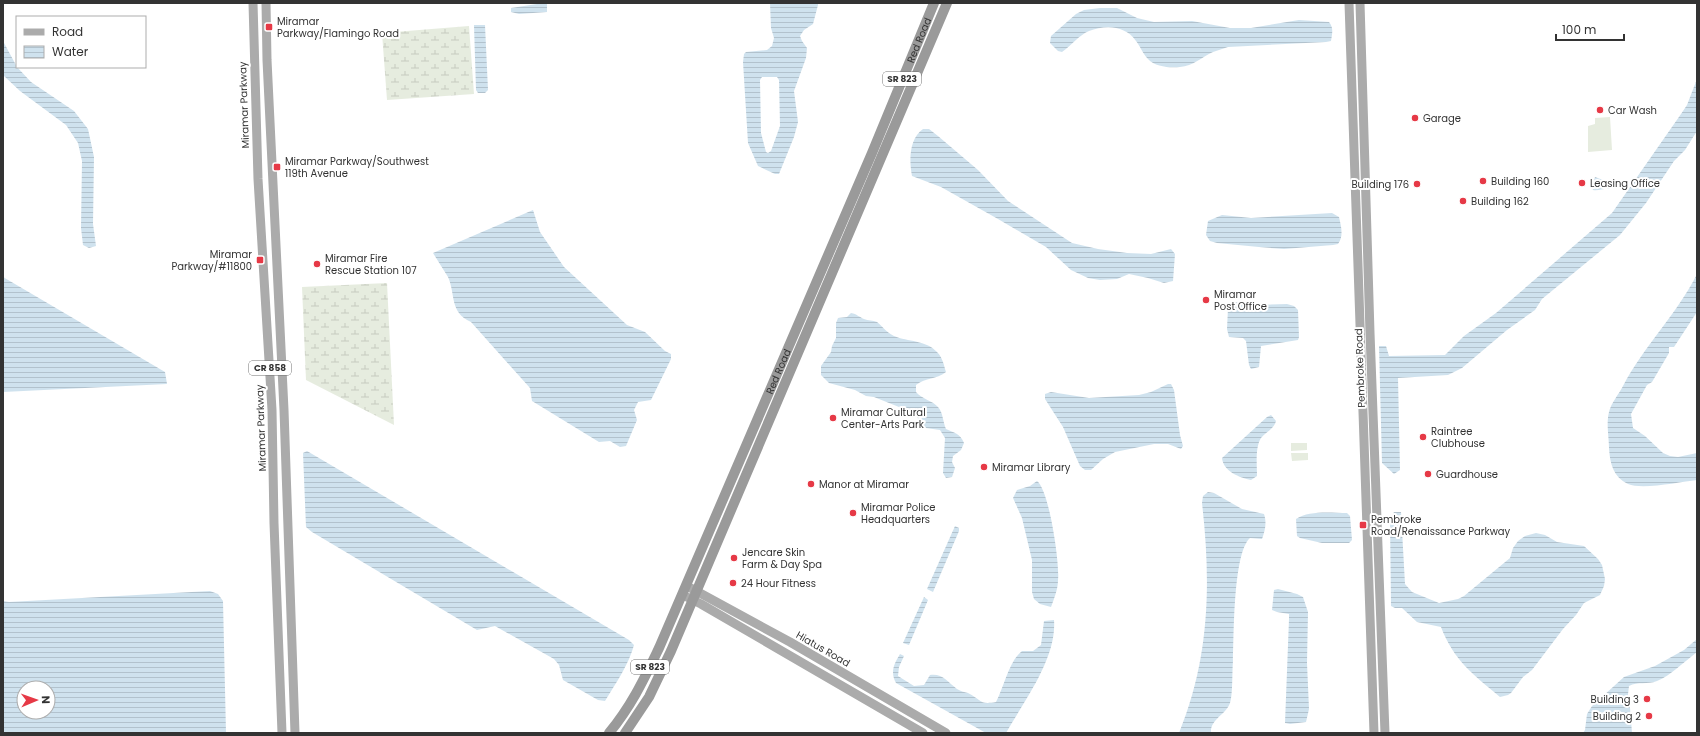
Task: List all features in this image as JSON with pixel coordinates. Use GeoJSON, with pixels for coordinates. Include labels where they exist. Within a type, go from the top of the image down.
{"type":"FeatureCollection","features":[{"type":"Feature","properties":{"kind":"highway","name":"Red Road"},"geometry":{"type":"LineString","coordinates":[[609,733],[638,692],[685,590],[934,3]]}},
{"type":"Feature","properties":{"kind":"highway","name":"Red Road"},"geometry":{"type":"LineString","coordinates":[[624,733],[649,697],[671,651],[947,3]]}},
{"type":"Feature","properties":{"kind":"main road","name":"Miramar Parkway"},"geometry":{"type":"LineString","coordinates":[[253,3],[258,179],[272,410],[274,523],[282,733]]}},
{"type":"Feature","properties":{"kind":"main road","name":"CR 858"},"geometry":{"type":"LineString","coordinates":[[266,3],[267,60],[284,410],[295,733]]}},
{"type":"Feature","properties":{"kind":"main road","name":"Pembroke Road"},"geometry":{"type":"LineString","coordinates":[[1349,3],[1374,733]]}},
{"type":"Feature","properties":{"kind":"main road","name":"Pembroke Road"},"geometry":{"type":"LineString","coordinates":[[1360,3],[1370,333],[1385,733]]}},
{"type":"Feature","properties":{"kind":"main road","name":"Hiatus Road"},"geometry":{"type":"LineString","coordinates":[[685,590],[697,590],[946,733]]}},
{"type":"Feature","properties":{"kind":"main road"},"geometry":{"type":"LineString","coordinates":[[685,590],[693,600],[923,733]]}},
{"type":"Feature","properties":{"kind":"green space"},"geometry":{"type":"Polygon","coordinates":[[[469,26],[474,94],[387,100],[382,33],[469,26]]]}},
{"type":"Feature","properties":{"kind":"green space"},"geometry":{"type":"Polygon","coordinates":[[[1610,117],[1612,150],[1588,152],[1588,126],[1595,124],[1595,118],[1610,117]]]}},
{"type":"Feature","properties":{"kind":"green space"},"geometry":{"type":"Polygon","coordinates":[[[387,283],[394,425],[306,380],[302,287],[387,283]]]}},
{"type":"Feature","properties":{"kind":"green space"},"geometry":{"type":"Polygon","coordinates":[[[1291,443],[1307,443],[1307,450],[1291,451],[1291,443]]]}},
{"type":"Feature","properties":{"kind":"green space"},"geometry":{"type":"Polygon","coordinates":[[[1291,453],[1308,453],[1308,460],[1292,461],[1291,453]]]}},
{"type":"Feature","properties":{"kind":"water"},"geometry":{"type":"Polygon","coordinates":[[[537,3],[547,3],[547,12],[519,14],[511,12],[511,8],[537,3]]]}},
{"type":"Feature","properties":{"kind":"water"},"geometry":{"type":"Polygon","coordinates":[[[770,3],[818,3],[813,24],[804,30],[800,36],[807,48],[806,58],[794,91],[798,122],[794,137],[779,174],[775,174],[758,166],[748,143],[743,62],[744,54],[746,52],[767,50],[772,46],[774,38],[771,28],[770,3]],[[762,77],[760,80],[761,133],[766,152],[768,153],[771,151],[780,126],[779,80],[777,77],[762,77]]]}},
{"type":"Feature","properties":{"kind":"water"},"geometry":{"type":"Polygon","coordinates":[[[1117,8],[1137,18],[1154,22],[1192,21],[1230,28],[1251,28],[1299,20],[1329,22],[1332,27],[1331,41],[1228,47],[1213,52],[1189,65],[1176,67],[1167,67],[1151,62],[1131,36],[1121,29],[1108,27],[1089,31],[1062,52],[1058,51],[1050,43],[1051,36],[1076,14],[1084,10],[1117,8]]]}},
{"type":"Feature","properties":{"kind":"water"},"geometry":{"type":"Polygon","coordinates":[[[474,25],[485,25],[488,90],[485,93],[478,93],[476,90],[474,25]]]}},
{"type":"Feature","properties":{"kind":"water"},"geometry":{"type":"Polygon","coordinates":[[[3,41],[16,65],[16,68],[18,68],[31,82],[74,111],[88,129],[94,157],[93,224],[96,246],[89,248],[83,245],[81,228],[82,161],[78,143],[66,125],[20,91],[4,76],[3,41]]]}},
{"type":"Feature","properties":{"kind":"water"},"geometry":{"type":"Polygon","coordinates":[[[1697,79],[1697,131],[1685,150],[1674,161],[1646,203],[1620,235],[1542,299],[1535,310],[1507,330],[1462,368],[1448,375],[1398,378],[1400,470],[1394,474],[1382,463],[1379,346],[1386,346],[1389,356],[1445,355],[1464,336],[1496,313],[1612,213],[1687,105],[1697,79]]]}},
{"type":"Feature","properties":{"kind":"water"},"geometry":{"type":"Polygon","coordinates":[[[923,129],[929,129],[938,136],[978,170],[1008,201],[1072,243],[1098,249],[1127,253],[1151,254],[1171,249],[1175,254],[1173,281],[1164,283],[1129,274],[1117,279],[1100,280],[1088,278],[1071,270],[1046,247],[998,219],[941,187],[912,176],[910,163],[911,150],[915,138],[923,129]]]}},
{"type":"Feature","properties":{"kind":"water"},"geometry":{"type":"Polygon","coordinates":[[[1595,177],[1611,183],[1610,189],[1593,190],[1592,187],[1595,177]]]}},
{"type":"Feature","properties":{"kind":"water"},"geometry":{"type":"Polygon","coordinates":[[[533,210],[540,232],[564,267],[627,325],[645,332],[665,351],[671,354],[671,359],[651,400],[638,402],[634,410],[637,420],[626,446],[620,447],[610,441],[599,442],[532,401],[530,388],[471,322],[459,313],[454,302],[448,277],[433,253],[533,210]]]}},
{"type":"Feature","properties":{"kind":"water"},"geometry":{"type":"Polygon","coordinates":[[[1332,213],[1339,217],[1342,231],[1340,241],[1338,244],[1333,245],[1284,249],[1217,243],[1210,241],[1206,235],[1208,221],[1222,215],[1251,218],[1332,213]]]}},
{"type":"Feature","properties":{"kind":"water"},"geometry":{"type":"Polygon","coordinates":[[[1697,274],[1697,312],[1674,347],[1669,347],[1669,353],[1652,382],[1647,385],[1631,414],[1633,428],[1645,436],[1663,453],[1678,457],[1697,453],[1697,480],[1652,486],[1634,486],[1619,478],[1611,464],[1609,454],[1608,425],[1610,409],[1631,371],[1680,303],[1697,274]]]}},
{"type":"Feature","properties":{"kind":"water"},"geometry":{"type":"Polygon","coordinates":[[[3,277],[165,372],[167,384],[3,392],[3,277]]]}},
{"type":"Feature","properties":{"kind":"water"},"geometry":{"type":"Polygon","coordinates":[[[1234,302],[1258,305],[1287,304],[1294,306],[1298,310],[1298,340],[1261,346],[1259,367],[1251,369],[1249,365],[1246,341],[1243,338],[1229,337],[1227,329],[1228,308],[1234,302]]]}},
{"type":"Feature","properties":{"kind":"water"},"geometry":{"type":"Polygon","coordinates":[[[851,313],[866,320],[877,322],[886,331],[894,336],[928,345],[941,357],[946,372],[942,375],[920,382],[916,385],[916,392],[938,407],[946,429],[959,435],[964,443],[961,450],[953,456],[952,462],[955,468],[952,477],[946,478],[943,473],[945,438],[940,430],[926,428],[920,423],[916,414],[874,397],[866,396],[855,390],[829,383],[821,375],[821,366],[831,352],[836,338],[836,323],[838,318],[847,317],[851,313]]]}},
{"type":"Feature","properties":{"kind":"water"},"geometry":{"type":"Polygon","coordinates":[[[1171,384],[1174,390],[1180,435],[1183,446],[1181,449],[1168,444],[1154,444],[1115,452],[1103,459],[1091,470],[1085,470],[1080,466],[1063,427],[1045,399],[1045,394],[1051,392],[1089,398],[1139,395],[1151,392],[1171,384]]]}},
{"type":"Feature","properties":{"kind":"water"},"geometry":{"type":"Polygon","coordinates":[[[1271,415],[1276,421],[1274,426],[1261,438],[1259,442],[1257,476],[1251,480],[1242,478],[1225,467],[1222,458],[1271,415]]]}},
{"type":"Feature","properties":{"kind":"water"},"geometry":{"type":"Polygon","coordinates":[[[307,451],[629,640],[634,645],[632,652],[622,673],[605,701],[598,700],[563,680],[559,665],[554,659],[495,626],[477,630],[306,527],[303,453],[307,451]]]}},
{"type":"Feature","properties":{"kind":"water"},"geometry":{"type":"Polygon","coordinates":[[[1037,481],[1046,498],[1053,528],[1057,559],[1058,583],[1051,607],[1040,604],[1034,599],[1032,592],[1032,560],[1022,518],[1013,498],[1017,490],[1030,486],[1037,481]]]}},
{"type":"Feature","properties":{"kind":"water"},"geometry":{"type":"Polygon","coordinates":[[[1208,492],[1214,493],[1242,509],[1264,514],[1265,527],[1262,539],[1250,538],[1244,547],[1240,560],[1234,615],[1232,689],[1230,703],[1213,724],[1211,733],[1179,733],[1197,677],[1206,620],[1207,562],[1202,503],[1203,496],[1208,492]]]}},
{"type":"Feature","properties":{"kind":"water"},"geometry":{"type":"Polygon","coordinates":[[[1394,512],[1401,512],[1405,584],[1412,592],[1439,603],[1458,599],[1464,596],[1510,558],[1513,548],[1518,541],[1525,536],[1536,533],[1545,535],[1557,542],[1584,546],[1598,559],[1602,565],[1605,579],[1604,586],[1600,595],[1584,603],[1532,670],[1523,677],[1511,693],[1500,697],[1473,674],[1458,658],[1446,639],[1441,627],[1417,622],[1402,608],[1395,608],[1391,606],[1390,520],[1394,512]]]}},
{"type":"Feature","properties":{"kind":"water"},"geometry":{"type":"Polygon","coordinates":[[[1314,513],[1347,513],[1350,516],[1352,540],[1349,543],[1322,543],[1297,536],[1296,519],[1301,516],[1314,513]]]}},
{"type":"Feature","properties":{"kind":"water"},"geometry":{"type":"Polygon","coordinates":[[[955,526],[959,528],[959,531],[933,592],[927,589],[955,526]]]}},
{"type":"Feature","properties":{"kind":"water"},"geometry":{"type":"Polygon","coordinates":[[[1278,589],[1303,597],[1308,612],[1307,663],[1309,709],[1306,722],[1290,724],[1285,723],[1289,614],[1272,610],[1274,590],[1278,589]]]}},
{"type":"Feature","properties":{"kind":"water"},"geometry":{"type":"Polygon","coordinates":[[[210,591],[218,594],[223,601],[226,733],[3,733],[3,601],[9,602],[210,591]]]}},
{"type":"Feature","properties":{"kind":"water"},"geometry":{"type":"Polygon","coordinates":[[[924,597],[928,600],[909,645],[903,643],[924,597]]]}},
{"type":"Feature","properties":{"kind":"water"},"geometry":{"type":"Polygon","coordinates":[[[1054,620],[1054,634],[1045,664],[1038,679],[1006,733],[986,733],[896,683],[894,679],[893,672],[900,654],[904,656],[899,667],[898,676],[914,686],[924,685],[930,675],[938,675],[957,689],[968,693],[983,702],[996,702],[1017,655],[1022,651],[1033,651],[1041,645],[1044,621],[1054,620]]]}},
{"type":"Feature","properties":{"kind":"water"},"geometry":{"type":"Polygon","coordinates":[[[1697,639],[1697,652],[1667,676],[1657,681],[1629,686],[1628,694],[1632,733],[1583,733],[1585,730],[1587,714],[1592,706],[1624,677],[1655,666],[1684,650],[1697,639]]]}},
{"type":"Feature","properties":{"kind":"place","name":"Miramar Parkway/Flamingo Road"},"geometry":{"type":"Point","coordinates":[269,27]}},
{"type":"Feature","properties":{"kind":"place","name":"Car Wash"},"geometry":{"type":"Point","coordinates":[1600,110]}},
{"type":"Feature","properties":{"kind":"place","name":"Garage"},"geometry":{"type":"Point","coordinates":[1415,118]}},
{"type":"Feature","properties":{"kind":"place","name":"Miramar Parkway/Southwest 119th Avenue"},"geometry":{"type":"Point","coordinates":[277,167]}},
{"type":"Feature","properties":{"kind":"place","name":"Building 160"},"geometry":{"type":"Point","coordinates":[1483,181]}},
{"type":"Feature","properties":{"kind":"place","name":"Leasing Office"},"geometry":{"type":"Point","coordinates":[1582,183]}},
{"type":"Feature","properties":{"kind":"place","name":"Building 176"},"geometry":{"type":"Point","coordinates":[1417,184]}},
{"type":"Feature","properties":{"kind":"place","name":"Building 162"},"geometry":{"type":"Point","coordinates":[1463,201]}},
{"type":"Feature","properties":{"kind":"place","name":"Miramar Parkway/#11800"},"geometry":{"type":"Point","coordinates":[260,260]}},
{"type":"Feature","properties":{"kind":"place","name":"Miramar Fire Rescue Station 107"},"geometry":{"type":"Point","coordinates":[317,264]}},
{"type":"Feature","properties":{"kind":"place","name":"Miramar Post Office"},"geometry":{"type":"Point","coordinates":[1206,300]}},
{"type":"Feature","properties":{"kind":"place","name":"Miramar Cultural Center-Arts Park"},"geometry":{"type":"Point","coordinates":[833,418]}},
{"type":"Feature","properties":{"kind":"place","name":"Raintree Clubhouse"},"geometry":{"type":"Point","coordinates":[1423,437]}},
{"type":"Feature","properties":{"kind":"place","name":"Miramar Library"},"geometry":{"type":"Point","coordinates":[984,467]}},
{"type":"Feature","properties":{"kind":"place","name":"Guardhouse"},"geometry":{"type":"Point","coordinates":[1428,474]}},
{"type":"Feature","properties":{"kind":"place","name":"Manor at Miramar"},"geometry":{"type":"Point","coordinates":[811,484]}},
{"type":"Feature","properties":{"kind":"place","name":"Miramar Police Headquarters"},"geometry":{"type":"Point","coordinates":[853,513]}},
{"type":"Feature","properties":{"kind":"place","name":"Pembroke Road/Renaissance Parkway"},"geometry":{"type":"Point","coordinates":[1363,525]}},
{"type":"Feature","properties":{"kind":"place","name":"Jencare Skin Farm & Day Spa"},"geometry":{"type":"Point","coordinates":[734,558]}},
{"type":"Feature","properties":{"kind":"place","name":"24 Hour Fitness"},"geometry":{"type":"Point","coordinates":[733,583]}},
{"type":"Feature","properties":{"kind":"place","name":"Building 3"},"geometry":{"type":"Point","coordinates":[1647,699]}},
{"type":"Feature","properties":{"kind":"place","name":"Building 2"},"geometry":{"type":"Point","coordinates":[1649,716]}}]}
